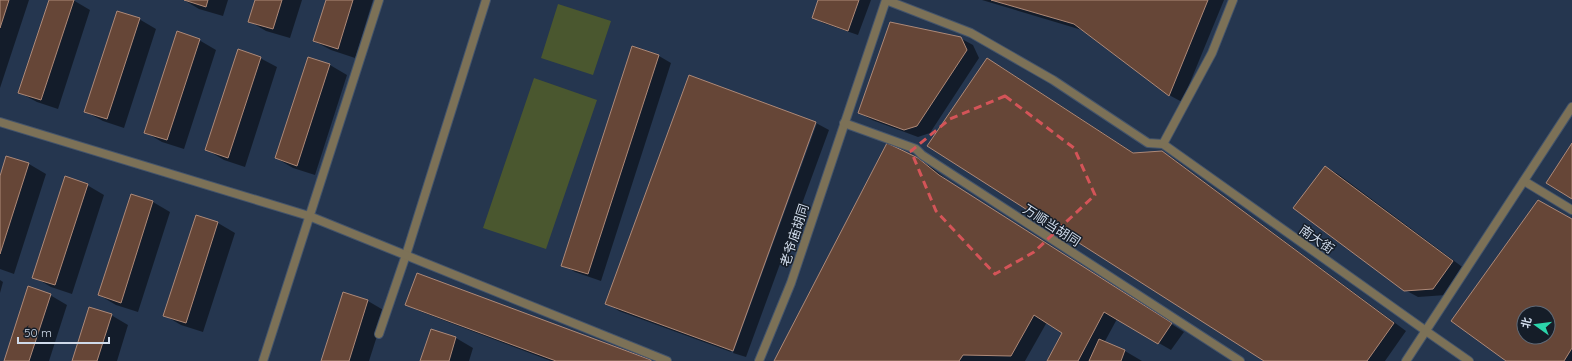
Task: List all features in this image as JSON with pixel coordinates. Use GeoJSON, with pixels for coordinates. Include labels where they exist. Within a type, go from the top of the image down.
{"type":"FeatureCollection","features":[{"type":"Feature","properties":{"kind":"street"},"geometry":{"type":"LineString","coordinates":[[263,361],[379,0]]}},
{"type":"Feature","properties":{"kind":"street"},"geometry":{"type":"LineString","coordinates":[[379,334],[406,255],[486,0]]}},
{"type":"Feature","properties":{"kind":"street","name":"老爷庙胡同"},"geometry":{"type":"LineString","coordinates":[[759,361],[791,283],[886,0],[971,33],[1053,80],[1148,143],[1163,144]]}},
{"type":"Feature","properties":{"kind":"street"},"geometry":{"type":"LineString","coordinates":[[1163,144],[1212,53],[1233,0]]}},
{"type":"Feature","properties":{"kind":"street"},"geometry":{"type":"LineString","coordinates":[[1406,361],[1572,107]]}},
{"type":"Feature","properties":{"kind":"street"},"geometry":{"type":"LineString","coordinates":[[0,122],[309,216],[667,361]]}},
{"type":"Feature","properties":{"kind":"street","name":"万顺当胡同"},"geometry":{"type":"LineString","coordinates":[[844,123],[916,149],[922,155],[1240,361]]}},
{"type":"Feature","properties":{"kind":"street","name":"南大街"},"geometry":{"type":"LineString","coordinates":[[1163,144],[1469,361]]}},
{"type":"Feature","properties":{"kind":"street"},"geometry":{"type":"LineString","coordinates":[[1524,181],[1572,210]]}},
{"type":"Feature","properties":{"kind":"highlighted area"},"geometry":{"type":"Polygon","coordinates":[[[1005,96],[1074,148],[1095,195],[1034,252],[995,274],[936,211],[911,151],[950,119],[1005,96]]]}},
{"type":"Feature","properties":{"kind":"green space"},"geometry":{"type":"Polygon","coordinates":[[[558,4],[611,21],[593,75],[541,58],[558,4]]]}},
{"type":"Feature","properties":{"kind":"green space"},"geometry":{"type":"Polygon","coordinates":[[[534,78],[597,100],[546,249],[483,228],[534,78]]]}},
{"type":"Feature","properties":{"kind":"building"},"geometry":{"type":"Polygon","coordinates":[[[0,0],[9,0],[0,28],[0,0]]]}},
{"type":"Feature","properties":{"kind":"building"},"geometry":{"type":"Polygon","coordinates":[[[49,0],[74,0],[41,100],[18,93],[49,0]]]}},
{"type":"Feature","properties":{"kind":"building"},"geometry":{"type":"Polygon","coordinates":[[[184,0],[208,0],[206,7],[184,0]]]}},
{"type":"Feature","properties":{"kind":"building"},"geometry":{"type":"Polygon","coordinates":[[[255,0],[282,0],[273,29],[248,22],[255,0]]]}},
{"type":"Feature","properties":{"kind":"building"},"geometry":{"type":"Polygon","coordinates":[[[326,0],[353,0],[338,49],[313,41],[326,0]]]}},
{"type":"Feature","properties":{"kind":"building"},"geometry":{"type":"Polygon","coordinates":[[[818,0],[859,0],[848,31],[812,18],[818,0]]]}},
{"type":"Feature","properties":{"kind":"building"},"geometry":{"type":"Polygon","coordinates":[[[991,0],[1208,0],[1169,96],[1074,24],[991,0]]]}},
{"type":"Feature","properties":{"kind":"building"},"geometry":{"type":"Polygon","coordinates":[[[117,11],[140,18],[107,119],[84,112],[117,11]]]}},
{"type":"Feature","properties":{"kind":"building"},"geometry":{"type":"Polygon","coordinates":[[[890,22],[961,37],[967,50],[917,126],[904,130],[858,113],[890,22]]]}},
{"type":"Feature","properties":{"kind":"building"},"geometry":{"type":"Polygon","coordinates":[[[177,31],[200,39],[167,140],[144,133],[177,31]]]}},
{"type":"Feature","properties":{"kind":"building"},"geometry":{"type":"Polygon","coordinates":[[[632,46],[659,55],[588,274],[561,266],[632,46]]]}},
{"type":"Feature","properties":{"kind":"building"},"geometry":{"type":"Polygon","coordinates":[[[238,49],[261,57],[228,158],[205,150],[238,49]]]}},
{"type":"Feature","properties":{"kind":"building"},"geometry":{"type":"Polygon","coordinates":[[[308,57],[330,64],[297,166],[275,158],[308,57]]]}},
{"type":"Feature","properties":{"kind":"building"},"geometry":{"type":"Polygon","coordinates":[[[987,58],[1133,153],[1162,151],[1394,323],[1367,361],[1264,361],[927,146],[987,58]]]}},
{"type":"Feature","properties":{"kind":"building"},"geometry":{"type":"Polygon","coordinates":[[[689,75],[816,122],[733,351],[605,304],[689,75]]]}},
{"type":"Feature","properties":{"kind":"building"},"geometry":{"type":"Polygon","coordinates":[[[887,143],[918,158],[939,175],[1172,323],[1158,344],[1104,312],[1078,361],[1047,361],[1062,333],[1034,315],[1011,356],[963,355],[959,361],[774,361],[887,143]]]}},
{"type":"Feature","properties":{"kind":"building"},"geometry":{"type":"Polygon","coordinates":[[[1572,143],[1572,199],[1546,183],[1572,143]]]}},
{"type":"Feature","properties":{"kind":"building"},"geometry":{"type":"Polygon","coordinates":[[[6,156],[29,163],[0,254],[0,176],[6,156]]]}},
{"type":"Feature","properties":{"kind":"building"},"geometry":{"type":"Polygon","coordinates":[[[1325,166],[1453,261],[1433,289],[1404,291],[1293,208],[1325,166]]]}},
{"type":"Feature","properties":{"kind":"building"},"geometry":{"type":"Polygon","coordinates":[[[65,176],[88,184],[55,285],[32,278],[65,176]]]}},
{"type":"Feature","properties":{"kind":"building"},"geometry":{"type":"Polygon","coordinates":[[[131,194],[153,201],[121,303],[98,295],[131,194]]]}},
{"type":"Feature","properties":{"kind":"building"},"geometry":{"type":"Polygon","coordinates":[[[1538,200],[1572,219],[1572,348],[1564,361],[1506,361],[1451,321],[1538,200]]]}},
{"type":"Feature","properties":{"kind":"building"},"geometry":{"type":"Polygon","coordinates":[[[196,215],[218,222],[186,323],[163,316],[196,215]]]}},
{"type":"Feature","properties":{"kind":"building"},"geometry":{"type":"Polygon","coordinates":[[[417,273],[651,361],[556,361],[405,305],[417,273]]]}},
{"type":"Feature","properties":{"kind":"building"},"geometry":{"type":"Polygon","coordinates":[[[28,286],[51,294],[29,361],[4,361],[28,286]]]}},
{"type":"Feature","properties":{"kind":"building"},"geometry":{"type":"Polygon","coordinates":[[[343,292],[368,300],[349,361],[321,361],[343,292]]]}},
{"type":"Feature","properties":{"kind":"building"},"geometry":{"type":"Polygon","coordinates":[[[89,307],[112,314],[97,361],[72,361],[89,307]]]}},
{"type":"Feature","properties":{"kind":"building"},"geometry":{"type":"Polygon","coordinates":[[[431,329],[456,337],[449,361],[420,361],[431,329]]]}},
{"type":"Feature","properties":{"kind":"building"},"geometry":{"type":"Polygon","coordinates":[[[1099,339],[1125,350],[1121,361],[1089,361],[1099,339]]]}}]}
